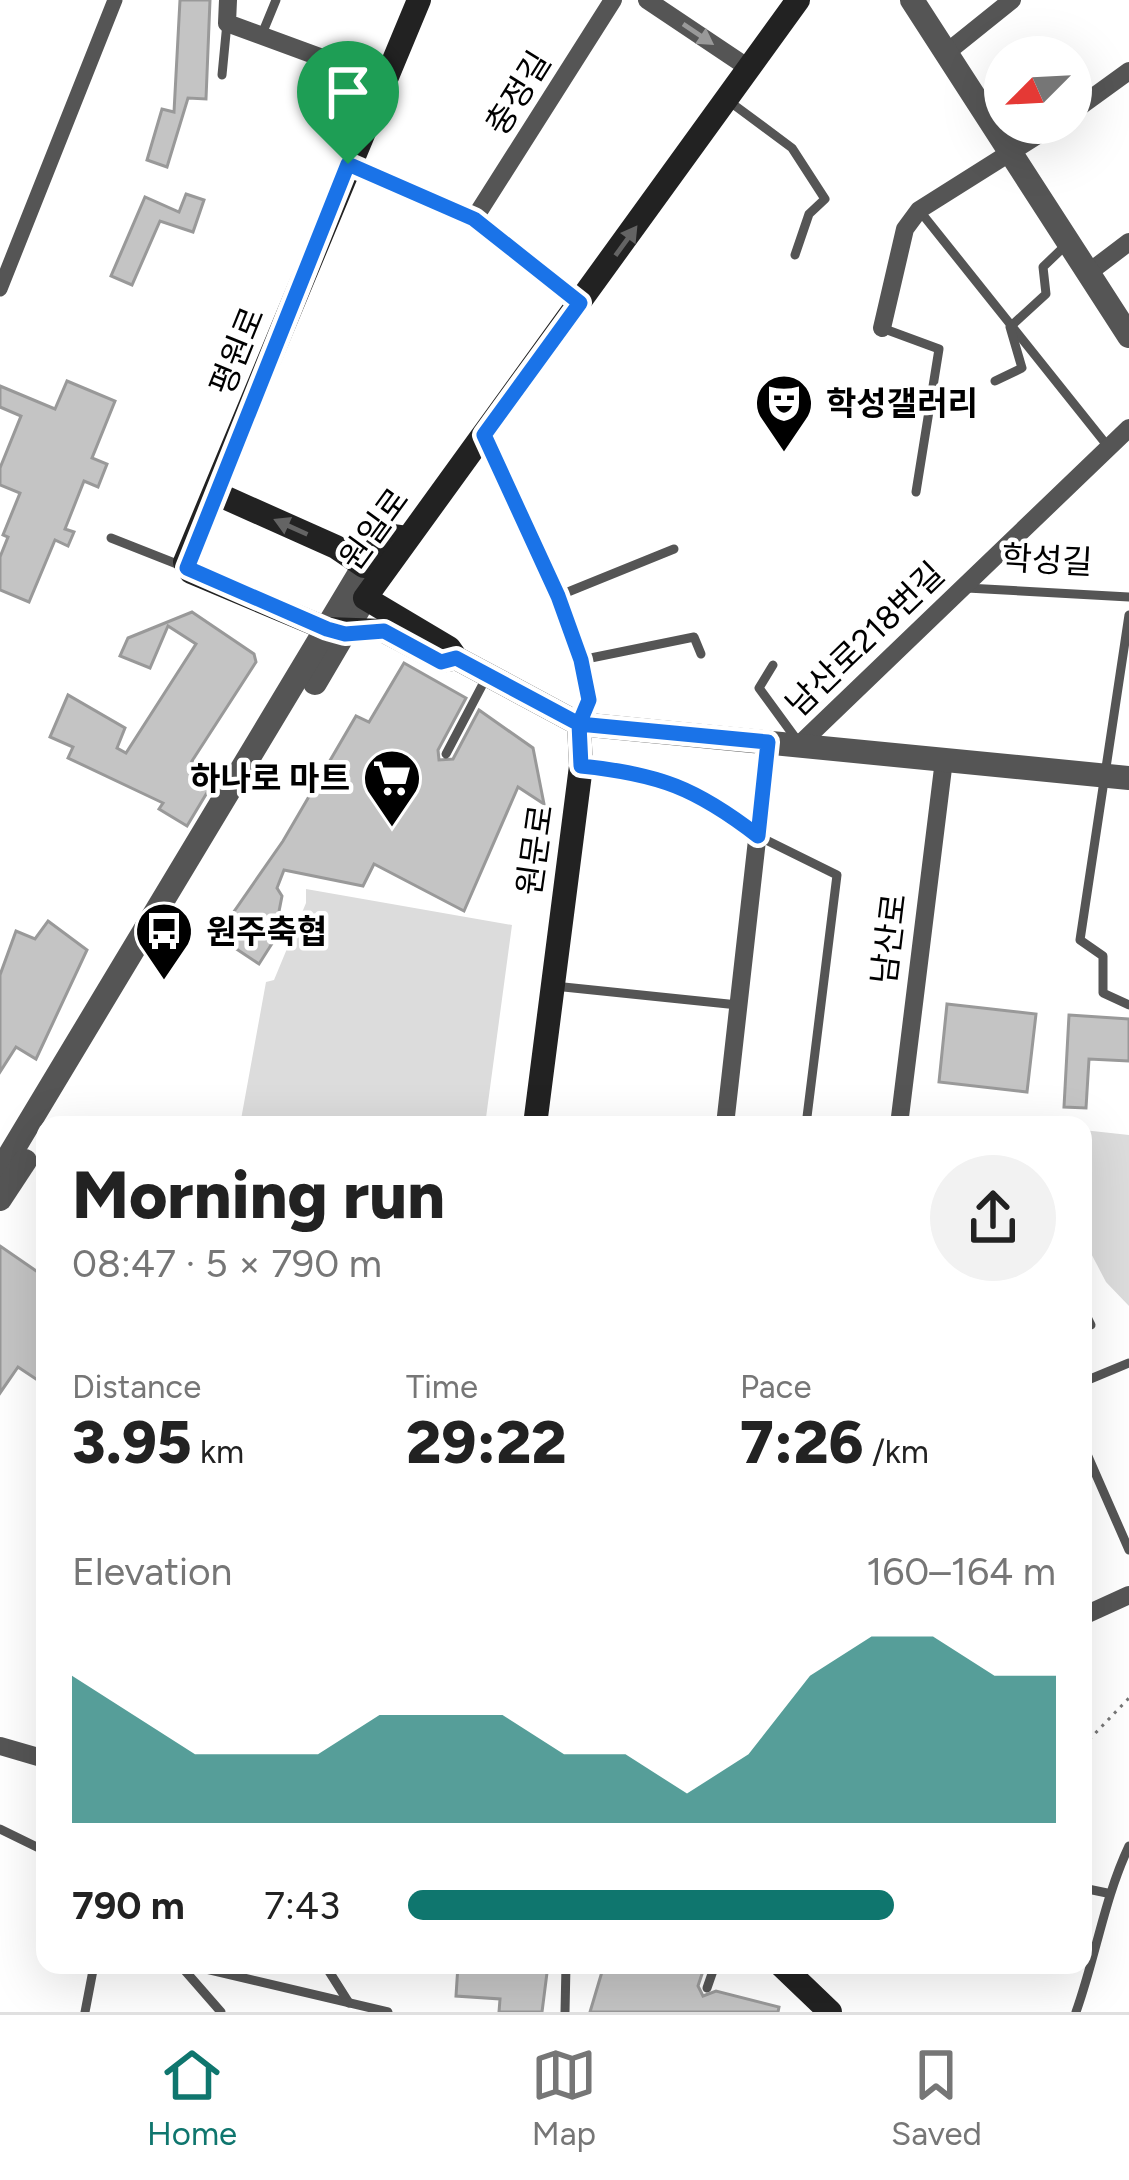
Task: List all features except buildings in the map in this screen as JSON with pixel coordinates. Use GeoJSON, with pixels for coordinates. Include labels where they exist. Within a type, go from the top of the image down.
{"type":"FeatureCollection","features":[{"type":"Feature","properties":{"kind":"main road","name":"평원로"},"geometry":{"type":"LineString","coordinates":[[187,568],[348,164],[419,0]]}},
{"type":"Feature","properties":{"kind":"main road","name":"원일로"},"geometry":{"type":"LineString","coordinates":[[364,598],[798,0]]}},
{"type":"Feature","properties":{"kind":"main road"},"geometry":{"type":"LineString","coordinates":[[215,493],[336,547],[364,566],[385,535],[407,538]]}},
{"type":"Feature","properties":{"kind":"main road"},"geometry":{"type":"LineString","coordinates":[[187,568],[336,632],[384,631],[441,662],[456,658]]}},
{"type":"Feature","properties":{"kind":"main road"},"geometry":{"type":"LineString","coordinates":[[364,598],[449,648],[456,658],[579,724]]}},
{"type":"Feature","properties":{"kind":"main road","name":"원문로"},"geometry":{"type":"LineString","coordinates":[[536,1116],[549,985],[581,766],[579,724]]}},
{"type":"Feature","properties":{"kind":"main road"},"geometry":{"type":"LineString","coordinates":[[790,1974],[830,2012]]}},
{"type":"Feature","properties":{"kind":"street"},"geometry":{"type":"LineString","coordinates":[[0,289],[116,0]]}},
{"type":"Feature","properties":{"kind":"street"},"geometry":{"type":"LineString","coordinates":[[228,0],[226,23],[386,81]]}},
{"type":"Feature","properties":{"kind":"street","name":"충정길"},"geometry":{"type":"LineString","coordinates":[[474,219],[613,0]]}},
{"type":"Feature","properties":{"kind":"street"},"geometry":{"type":"LineString","coordinates":[[647,0],[750,69]]}},
{"type":"Feature","properties":{"kind":"street"},"geometry":{"type":"LineString","coordinates":[[912,0],[1129,337]]}},
{"type":"Feature","properties":{"kind":"street"},"geometry":{"type":"LineString","coordinates":[[946,53],[1012,0]]}},
{"type":"Feature","properties":{"kind":"street"},"geometry":{"type":"LineString","coordinates":[[1092,98],[1129,71]]}},
{"type":"Feature","properties":{"kind":"street"},"geometry":{"type":"LineString","coordinates":[[882,328],[904,229],[919,210],[1027,144]]}},
{"type":"Feature","properties":{"kind":"street"},"geometry":{"type":"LineString","coordinates":[[348,164],[474,219],[580,303]]}},
{"type":"Feature","properties":{"kind":"street"},"geometry":{"type":"LineString","coordinates":[[1088,273],[1129,242]]}},
{"type":"Feature","properties":{"kind":"street","name":"남산로218번길"},"geometry":{"type":"LineString","coordinates":[[800,745],[1129,428]]}},
{"type":"Feature","properties":{"kind":"street"},"geometry":{"type":"LineString","coordinates":[[364,566],[364,598]]}},
{"type":"Feature","properties":{"kind":"street"},"geometry":{"type":"LineString","coordinates":[[336,632],[364,566]]}},
{"type":"Feature","properties":{"kind":"street","name":"원일로"},"geometry":{"type":"LineString","coordinates":[[40,1116],[300,678],[364,598]]}},
{"type":"Feature","properties":{"kind":"street","name":"원일로"},"geometry":{"type":"LineString","coordinates":[[51,1116],[336,632]]}},
{"type":"Feature","properties":{"kind":"street"},"geometry":{"type":"LineString","coordinates":[[579,724],[1116,777]]}},
{"type":"Feature","properties":{"kind":"street"},"geometry":{"type":"LineString","coordinates":[[726,1116],[768,742]]}},
{"type":"Feature","properties":{"kind":"street","name":"남산로"},"geometry":{"type":"LineString","coordinates":[[900,1116],[944,760]]}},
{"type":"Feature","properties":{"kind":"street","name":"원일로"},"geometry":{"type":"LineString","coordinates":[[0,1199],[8,1169],[36,1122]]}},
{"type":"Feature","properties":{"kind":"street","name":"원일로"},"geometry":{"type":"LineString","coordinates":[[8,1169],[36,1136]]}},
{"type":"Feature","properties":{"kind":"street"},"geometry":{"type":"LineString","coordinates":[[1092,1612],[1129,1595]]}},
{"type":"Feature","properties":{"kind":"street"},"geometry":{"type":"LineString","coordinates":[[0,1746],[36,1756]]}},
{"type":"Feature","properties":{"kind":"lane"},"geometry":{"type":"LineString","coordinates":[[262,34],[276,0]]}},
{"type":"Feature","properties":{"kind":"lane"},"geometry":{"type":"LineString","coordinates":[[223,75],[226,23]]}},
{"type":"Feature","properties":{"kind":"lane"},"geometry":{"type":"LineString","coordinates":[[726,99],[792,148],[825,199],[808,214],[795,254]]}},
{"type":"Feature","properties":{"kind":"lane"},"geometry":{"type":"LineString","coordinates":[[919,210],[1110,449]]}},
{"type":"Feature","properties":{"kind":"lane"},"geometry":{"type":"LineString","coordinates":[[1010,327],[1046,293],[1043,267],[1068,243]]}},
{"type":"Feature","properties":{"kind":"lane"},"geometry":{"type":"LineString","coordinates":[[995,381],[1022,368],[1010,327]]}},
{"type":"Feature","properties":{"kind":"lane"},"geometry":{"type":"LineString","coordinates":[[882,328],[939,349],[916,492]]}},
{"type":"Feature","properties":{"kind":"lane"},"geometry":{"type":"LineString","coordinates":[[484,435],[558,596],[581,660],[589,700],[579,724]]}},
{"type":"Feature","properties":{"kind":"lane"},"geometry":{"type":"LineString","coordinates":[[111,538],[187,568]]}},
{"type":"Feature","properties":{"kind":"lane"},"geometry":{"type":"LineString","coordinates":[[558,596],[674,549]]}},
{"type":"Feature","properties":{"kind":"lane","name":"학성길"},"geometry":{"type":"LineString","coordinates":[[962,588],[1129,597]]}},
{"type":"Feature","properties":{"kind":"lane"},"geometry":{"type":"LineString","coordinates":[[1129,615],[1116,777],[1080,940],[1103,956],[1103,993],[1129,1005]]}},
{"type":"Feature","properties":{"kind":"lane"},"geometry":{"type":"LineString","coordinates":[[581,660],[694,637],[701,653]]}},
{"type":"Feature","properties":{"kind":"lane"},"geometry":{"type":"LineString","coordinates":[[773,665],[759,688],[800,745]]}},
{"type":"Feature","properties":{"kind":"lane"},"geometry":{"type":"LineString","coordinates":[[446,754],[487,676]]}},
{"type":"Feature","properties":{"kind":"lane"},"geometry":{"type":"LineString","coordinates":[[581,766],[674,781],[710,799],[758,836],[837,874],[807,1116]]}},
{"type":"Feature","properties":{"kind":"lane"},"geometry":{"type":"LineString","coordinates":[[549,985],[738,1005]]}},
{"type":"Feature","properties":{"kind":"lane"},"geometry":{"type":"LineString","coordinates":[[1092,1378],[1129,1364]]}},
{"type":"Feature","properties":{"kind":"lane"},"geometry":{"type":"LineString","coordinates":[[1092,1465],[1129,1550]]}},
{"type":"Feature","properties":{"kind":"lane"},"geometry":{"type":"LineString","coordinates":[[0,1829],[36,1847]]}},
{"type":"Feature","properties":{"kind":"lane"},"geometry":{"type":"LineString","coordinates":[[1092,1972],[1107,1893],[1129,1846]]}},
{"type":"Feature","properties":{"kind":"lane"},"geometry":{"type":"LineString","coordinates":[[1092,1890],[1107,1893]]}},
{"type":"Feature","properties":{"kind":"lane"},"geometry":{"type":"LineString","coordinates":[[85,2012],[92,1974]]}},
{"type":"Feature","properties":{"kind":"lane"},"geometry":{"type":"LineString","coordinates":[[192,1974],[221,2012]]}},
{"type":"Feature","properties":{"kind":"lane"},"geometry":{"type":"LineString","coordinates":[[224,1974],[388,2012]]}},
{"type":"Feature","properties":{"kind":"lane"},"geometry":{"type":"LineString","coordinates":[[331,1974],[349,2003]]}},
{"type":"Feature","properties":{"kind":"lane"},"geometry":{"type":"LineString","coordinates":[[565,2012],[566,1974]]}},
{"type":"Feature","properties":{"kind":"lane"},"geometry":{"type":"LineString","coordinates":[[707,1988],[712,1974]]}},
{"type":"Feature","properties":{"kind":"lane"},"geometry":{"type":"LineString","coordinates":[[1076,2012],[1091,1974]]}},
{"type":"Feature","properties":{"kind":"lane"},"geometry":{"type":"LineString","coordinates":[[316,2012],[320,1996]]}},
{"type":"Feature","properties":{"kind":"path"},"geometry":{"type":"LineString","coordinates":[[1092,1737],[1129,1698]]}},
{"type":"Feature","properties":{"kind":"shaded area"},"geometry":{"type":"Polygon","coordinates":[[[306,889],[512,925],[486,1116],[242,1116],[266,982],[274,980],[306,903],[306,889]]]}},
{"type":"Feature","properties":{"kind":"shaded area"},"geometry":{"type":"Polygon","coordinates":[[[1092,1131],[1129,1135],[1129,1306],[1106,1282],[1092,1255],[1092,1131]]]}},
{"type":"Feature","properties":{"kind":"place","name":"학성갤러리"},"geometry":{"type":"Point","coordinates":[784,454]}},
{"type":"Feature","properties":{"kind":"place","name":"하나로 마트"},"geometry":{"type":"Point","coordinates":[392,829]}},
{"type":"Feature","properties":{"kind":"place","name":"원주축협"},"geometry":{"type":"Point","coordinates":[164,982]}},
{"type":"Feature","properties":{"kind":"route"},"geometry":{"type":"LineString","coordinates":[[348,164],[185,562],[187,568],[327,629],[345,634],[384,631],[441,662],[456,658],[579,724],[768,742],[758,836],[710,799],[674,781],[581,766],[579,724],[589,700],[581,660],[558,596],[484,435],[580,303],[474,219],[348,164]]}}]}
